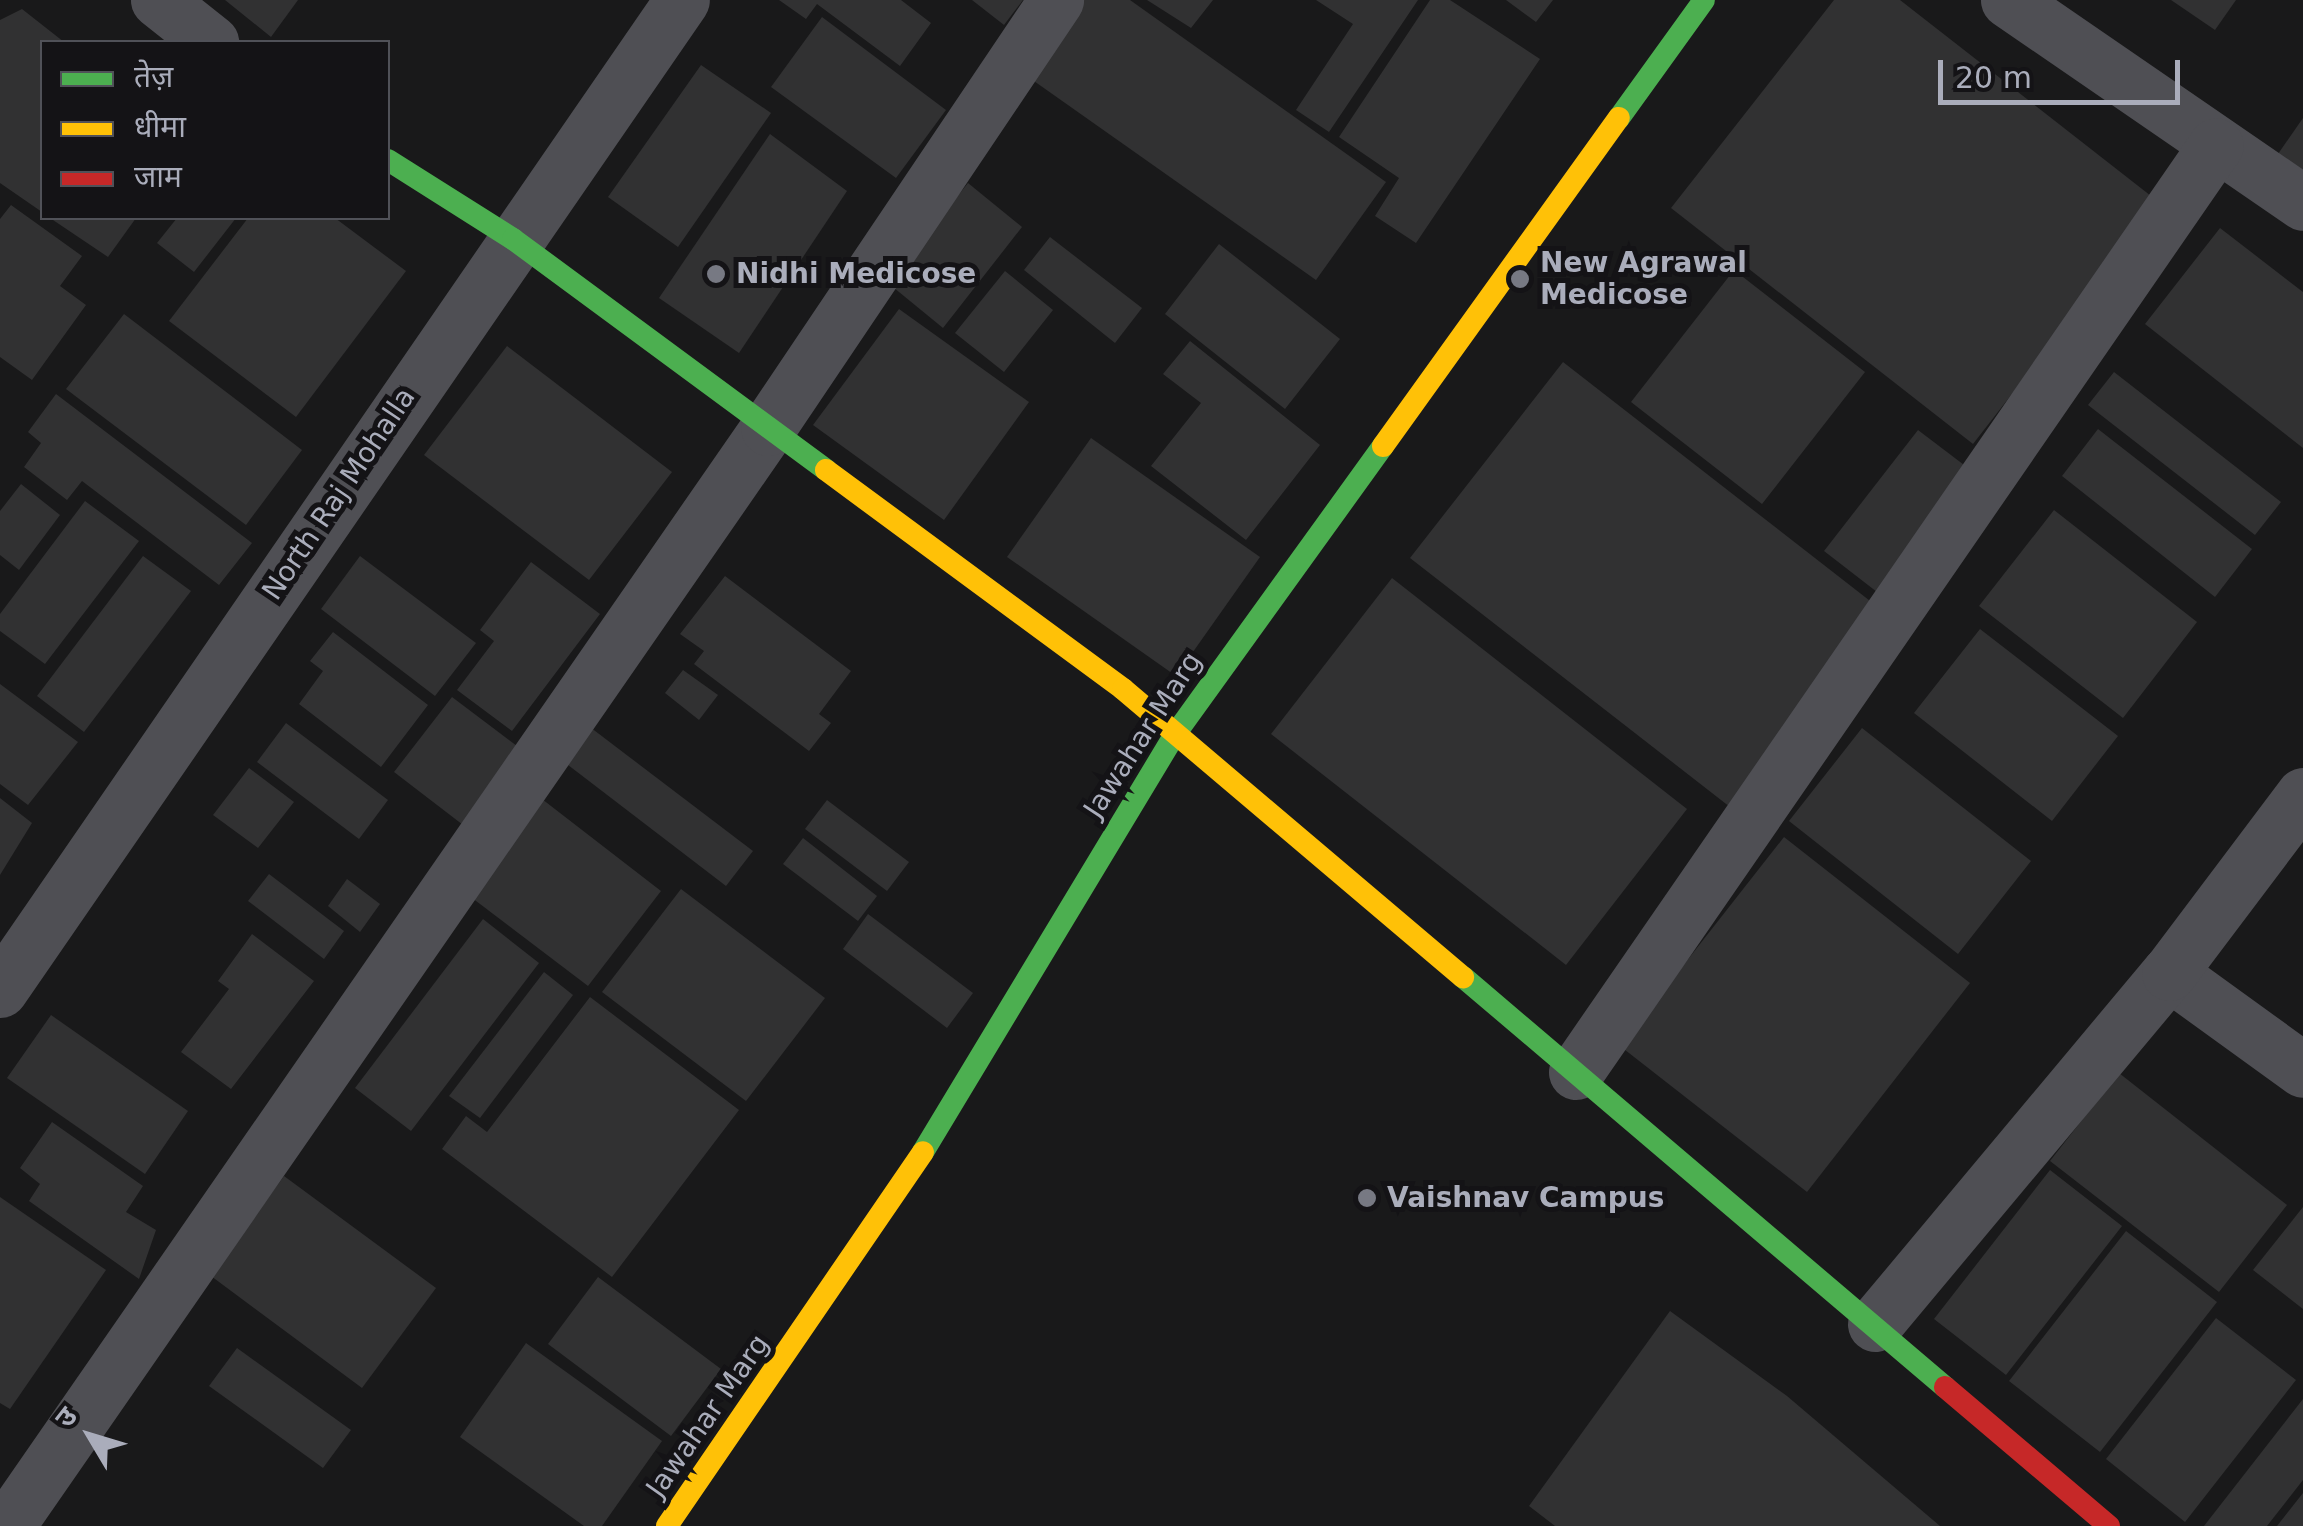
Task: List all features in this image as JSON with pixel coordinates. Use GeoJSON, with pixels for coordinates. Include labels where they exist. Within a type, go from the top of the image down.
{"type":"FeatureCollection","features":[{"type":"Feature","properties":{"kind":"street"},"geometry":{"type":"LineString","coordinates":[[158,0],[208,40]]}},
{"type":"Feature","properties":{"kind":"street","name":"North Raj Mohalla"},"geometry":{"type":"LineString","coordinates":[[0,990],[682,0]]}},
{"type":"Feature","properties":{"kind":"street"},"geometry":{"type":"LineString","coordinates":[[7,1526],[768,428],[1056,0]]}},
{"type":"Feature","properties":{"kind":"street","name":"Jawahar Marg"},"geometry":{"type":"LineString","coordinates":[[667,1526],[880,1223],[1176,733],[1704,0]]}},
{"type":"Feature","properties":{"kind":"street"},"geometry":{"type":"LineString","coordinates":[[2008,0],[2303,204]]}},
{"type":"Feature","properties":{"kind":"street"},"geometry":{"type":"LineString","coordinates":[[1576,1072],[2216,145]]}},
{"type":"Feature","properties":{"kind":"street"},"geometry":{"type":"LineString","coordinates":[[390,161],[514,239],[1176,733],[2109,1526]]}},
{"type":"Feature","properties":{"kind":"street"},"geometry":{"type":"LineString","coordinates":[[1875,1324],[2169,973],[2303,795]]}},
{"type":"Feature","properties":{"kind":"street"},"geometry":{"type":"LineString","coordinates":[[2169,973],[2303,1070]]}},
{"type":"Feature","properties":{"kind":"building"},"geometry":{"type":"Polygon","coordinates":[[[225,0],[298,0],[271,37],[225,0]]]}},
{"type":"Feature","properties":{"kind":"building"},"geometry":{"type":"Polygon","coordinates":[[[779,0],[901,0],[931,23],[900,66],[817,4],[806,19],[779,0]]]}},
{"type":"Feature","properties":{"kind":"building"},"geometry":{"type":"Polygon","coordinates":[[[972,0],[1023,0],[1004,25],[972,0]]]}},
{"type":"Feature","properties":{"kind":"building"},"geometry":{"type":"Polygon","coordinates":[[[1076,0],[1130,0],[1386,182],[1316,280],[1024,74],[1076,0]]]}},
{"type":"Feature","properties":{"kind":"building"},"geometry":{"type":"Polygon","coordinates":[[[1147,0],[1213,0],[1191,28],[1147,0]]]}},
{"type":"Feature","properties":{"kind":"building"},"geometry":{"type":"Polygon","coordinates":[[[1316,0],[1418,0],[1329,132],[1296,110],[1353,24],[1316,0]]]}},
{"type":"Feature","properties":{"kind":"building"},"geometry":{"type":"Polygon","coordinates":[[[1430,0],[1450,0],[1540,59],[1416,243],[1375,216],[1399,178],[1339,137],[1430,0]]]}},
{"type":"Feature","properties":{"kind":"building"},"geometry":{"type":"Polygon","coordinates":[[[1506,0],[1553,0],[1536,22],[1506,0]]]}},
{"type":"Feature","properties":{"kind":"building"},"geometry":{"type":"Polygon","coordinates":[[[1834,0],[1900,0],[2160,203],[1973,444],[1671,208],[1834,0]]]}},
{"type":"Feature","properties":{"kind":"building"},"geometry":{"type":"Polygon","coordinates":[[[2171,0],[2236,0],[2215,30],[2171,0]]]}},
{"type":"Feature","properties":{"kind":"building"},"geometry":{"type":"Polygon","coordinates":[[[22,9],[61,40],[40,40],[40,211],[0,183],[0,20],[22,9]]]}},
{"type":"Feature","properties":{"kind":"building"},"geometry":{"type":"Polygon","coordinates":[[[822,17],[946,110],[896,178],[771,87],[822,17]]]}},
{"type":"Feature","properties":{"kind":"building"},"geometry":{"type":"Polygon","coordinates":[[[701,65],[771,113],[678,247],[608,197],[701,65]]]}},
{"type":"Feature","properties":{"kind":"building"},"geometry":{"type":"Polygon","coordinates":[[[2303,118],[2303,172],[2278,154],[2303,118]]]}},
{"type":"Feature","properties":{"kind":"building"},"geometry":{"type":"Polygon","coordinates":[[[770,134],[847,191],[739,353],[659,298],[770,134]]]}},
{"type":"Feature","properties":{"kind":"building"},"geometry":{"type":"Polygon","coordinates":[[[968,183],[1022,227],[943,328],[888,283],[968,183]]]}},
{"type":"Feature","properties":{"kind":"building"},"geometry":{"type":"Polygon","coordinates":[[[11,205],[82,256],[60,286],[86,305],[32,380],[0,357],[0,219],[11,205]]]}},
{"type":"Feature","properties":{"kind":"building"},"geometry":{"type":"Polygon","coordinates":[[[53,220],[135,220],[108,257],[53,220]]]}},
{"type":"Feature","properties":{"kind":"building"},"geometry":{"type":"Polygon","coordinates":[[[175,220],[234,220],[194,272],[157,243],[175,220]]]}},
{"type":"Feature","properties":{"kind":"building"},"geometry":{"type":"Polygon","coordinates":[[[246,220],[338,220],[406,271],[296,417],[169,321],[246,220]]]}},
{"type":"Feature","properties":{"kind":"building"},"geometry":{"type":"Polygon","coordinates":[[[2220,228],[2303,292],[2303,448],[2145,324],[2220,228]]]}},
{"type":"Feature","properties":{"kind":"building"},"geometry":{"type":"Polygon","coordinates":[[[1050,237],[1142,308],[1115,343],[1024,270],[1050,237]]]}},
{"type":"Feature","properties":{"kind":"building"},"geometry":{"type":"Polygon","coordinates":[[[1219,244],[1340,339],[1285,409],[1165,314],[1219,244]]]}},
{"type":"Feature","properties":{"kind":"building"},"geometry":{"type":"Polygon","coordinates":[[[1734,270],[1865,372],[1762,504],[1631,402],[1734,270]]]}},
{"type":"Feature","properties":{"kind":"building"},"geometry":{"type":"Polygon","coordinates":[[[1005,271],[1053,310],[1004,372],[955,333],[1005,271]]]}},
{"type":"Feature","properties":{"kind":"building"},"geometry":{"type":"Polygon","coordinates":[[[899,309],[1029,402],[944,520],[813,425],[899,309]]]}},
{"type":"Feature","properties":{"kind":"building"},"geometry":{"type":"Polygon","coordinates":[[[124,314],[302,450],[246,525],[66,389],[124,314]]]}},
{"type":"Feature","properties":{"kind":"building"},"geometry":{"type":"Polygon","coordinates":[[[1190,341],[1320,445],[1246,540],[1151,466],[1201,403],[1163,374],[1190,341]]]}},
{"type":"Feature","properties":{"kind":"building"},"geometry":{"type":"Polygon","coordinates":[[[507,346],[672,472],[589,580],[424,455],[507,346]]]}},
{"type":"Feature","properties":{"kind":"building"},"geometry":{"type":"Polygon","coordinates":[[[1563,362],[1883,611],[1730,807],[1410,558],[1563,362]]]}},
{"type":"Feature","properties":{"kind":"building"},"geometry":{"type":"Polygon","coordinates":[[[2114,372],[2281,502],[2255,535],[2088,405],[2114,372]]]}},
{"type":"Feature","properties":{"kind":"building"},"geometry":{"type":"Polygon","coordinates":[[[56,394],[252,543],[219,585],[82,481],[67,500],[24,467],[41,443],[28,432],[56,394]]]}},
{"type":"Feature","properties":{"kind":"building"},"geometry":{"type":"Polygon","coordinates":[[[2098,429],[2252,549],[2215,597],[2062,476],[2098,429]]]}},
{"type":"Feature","properties":{"kind":"building"},"geometry":{"type":"Polygon","coordinates":[[[1918,430],[1972,471],[1877,592],[1824,551],[1918,430]]]}},
{"type":"Feature","properties":{"kind":"building"},"geometry":{"type":"Polygon","coordinates":[[[1091,438],[1260,557],[1176,676],[1007,557],[1091,438]]]}},
{"type":"Feature","properties":{"kind":"building"},"geometry":{"type":"Polygon","coordinates":[[[21,484],[60,515],[19,570],[0,555],[0,511],[21,484]]]}},
{"type":"Feature","properties":{"kind":"building"},"geometry":{"type":"Polygon","coordinates":[[[85,501],[139,541],[45,664],[0,631],[0,614],[85,501]]]}},
{"type":"Feature","properties":{"kind":"building"},"geometry":{"type":"Polygon","coordinates":[[[2054,510],[2197,622],[2123,718],[1979,606],[2054,510]]]}},
{"type":"Feature","properties":{"kind":"building"},"geometry":{"type":"Polygon","coordinates":[[[143,556],[191,591],[84,732],[37,696],[143,556]]]}},
{"type":"Feature","properties":{"kind":"building"},"geometry":{"type":"Polygon","coordinates":[[[360,556],[476,643],[435,696],[321,609],[360,556]]]}},
{"type":"Feature","properties":{"kind":"building"},"geometry":{"type":"Polygon","coordinates":[[[531,562],[600,614],[512,731],[457,690],[494,641],[480,630],[531,562]]]}},
{"type":"Feature","properties":{"kind":"building"},"geometry":{"type":"Polygon","coordinates":[[[725,576],[851,671],[819,714],[831,723],[809,751],[694,664],[704,651],[680,634],[725,576]]]}},
{"type":"Feature","properties":{"kind":"building"},"geometry":{"type":"Polygon","coordinates":[[[1392,578],[1687,809],[1566,965],[1271,734],[1392,578]]]}},
{"type":"Feature","properties":{"kind":"building"},"geometry":{"type":"Polygon","coordinates":[[[1980,629],[2118,736],[2052,821],[1914,713],[1980,629]]]}},
{"type":"Feature","properties":{"kind":"building"},"geometry":{"type":"Polygon","coordinates":[[[333,632],[428,705],[381,767],[299,704],[323,671],[310,661],[333,632]]]}},
{"type":"Feature","properties":{"kind":"building"},"geometry":{"type":"Polygon","coordinates":[[[683,670],[718,695],[699,720],[665,693],[683,670]]]}},
{"type":"Feature","properties":{"kind":"building"},"geometry":{"type":"Polygon","coordinates":[[[0,684],[78,742],[28,805],[0,784],[0,684]]]}},
{"type":"Feature","properties":{"kind":"building"},"geometry":{"type":"Polygon","coordinates":[[[452,697],[525,752],[467,828],[394,772],[452,697]]]}},
{"type":"Feature","properties":{"kind":"building"},"geometry":{"type":"Polygon","coordinates":[[[582,721],[753,851],[726,886],[555,755],[582,721]]]}},
{"type":"Feature","properties":{"kind":"building"},"geometry":{"type":"Polygon","coordinates":[[[286,723],[388,800],[359,839],[257,762],[286,723]]]}},
{"type":"Feature","properties":{"kind":"building"},"geometry":{"type":"Polygon","coordinates":[[[1862,728],[2031,861],[1958,954],[1789,821],[1862,728]]]}},
{"type":"Feature","properties":{"kind":"building"},"geometry":{"type":"Polygon","coordinates":[[[249,768],[294,802],[258,848],[213,815],[249,768]]]}},
{"type":"Feature","properties":{"kind":"building"},"geometry":{"type":"Polygon","coordinates":[[[529,789],[661,891],[588,986],[455,885],[529,789]]]}},
{"type":"Feature","properties":{"kind":"building"},"geometry":{"type":"Polygon","coordinates":[[[0,798],[32,823],[0,875],[0,798]]]}},
{"type":"Feature","properties":{"kind":"building"},"geometry":{"type":"Polygon","coordinates":[[[827,800],[909,862],[887,891],[805,829],[827,800]]]}},
{"type":"Feature","properties":{"kind":"building"},"geometry":{"type":"Polygon","coordinates":[[[1784,837],[1970,983],[1807,1192],[1620,1046],[1784,837]]]}},
{"type":"Feature","properties":{"kind":"building"},"geometry":{"type":"Polygon","coordinates":[[[803,838],[877,896],[858,921],[783,864],[803,838]]]}},
{"type":"Feature","properties":{"kind":"building"},"geometry":{"type":"Polygon","coordinates":[[[269,874],[344,931],[324,959],[248,901],[269,874]]]}},
{"type":"Feature","properties":{"kind":"building"},"geometry":{"type":"Polygon","coordinates":[[[347,879],[380,904],[360,932],[328,906],[347,879]]]}},
{"type":"Feature","properties":{"kind":"building"},"geometry":{"type":"Polygon","coordinates":[[[681,889],[825,998],[746,1101],[602,992],[681,889]]]}},
{"type":"Feature","properties":{"kind":"building"},"geometry":{"type":"Polygon","coordinates":[[[868,914],[973,993],[947,1028],[843,949],[868,914]]]}},
{"type":"Feature","properties":{"kind":"building"},"geometry":{"type":"Polygon","coordinates":[[[483,919],[539,963],[411,1131],[355,1088],[483,919]]]}},
{"type":"Feature","properties":{"kind":"building"},"geometry":{"type":"Polygon","coordinates":[[[252,934],[314,981],[231,1089],[181,1052],[229,989],[218,981],[252,934]]]}},
{"type":"Feature","properties":{"kind":"building"},"geometry":{"type":"Polygon","coordinates":[[[544,972],[573,995],[480,1118],[449,1096],[544,972]]]}},
{"type":"Feature","properties":{"kind":"building"},"geometry":{"type":"Polygon","coordinates":[[[590,997],[739,1110],[612,1277],[442,1149],[466,1116],[487,1132],[590,997]]]}},
{"type":"Feature","properties":{"kind":"building"},"geometry":{"type":"Polygon","coordinates":[[[51,1015],[188,1111],[145,1174],[7,1078],[51,1015]]]}},
{"type":"Feature","properties":{"kind":"building"},"geometry":{"type":"Polygon","coordinates":[[[2119,1073],[2287,1205],[2219,1292],[2050,1161],[2119,1073]]]}},
{"type":"Feature","properties":{"kind":"building"},"geometry":{"type":"Polygon","coordinates":[[[52,1122],[143,1186],[126,1212],[156,1230],[139,1279],[29,1201],[40,1184],[20,1168],[52,1122]]]}},
{"type":"Feature","properties":{"kind":"building"},"geometry":{"type":"Polygon","coordinates":[[[2050,1170],[2122,1226],[2006,1375],[1934,1319],[2050,1170]]]}},
{"type":"Feature","properties":{"kind":"building"},"geometry":{"type":"Polygon","coordinates":[[[284,1176],[436,1288],[362,1388],[211,1276],[284,1176]]]}},
{"type":"Feature","properties":{"kind":"building"},"geometry":{"type":"Polygon","coordinates":[[[0,1197],[106,1270],[10,1409],[0,1403],[0,1197]]]}},
{"type":"Feature","properties":{"kind":"building"},"geometry":{"type":"Polygon","coordinates":[[[2303,1207],[2303,1309],[2253,1270],[2303,1207]]]}},
{"type":"Feature","properties":{"kind":"building"},"geometry":{"type":"Polygon","coordinates":[[[2126,1231],[2217,1302],[2100,1452],[2009,1381],[2126,1231]]]}},
{"type":"Feature","properties":{"kind":"building"},"geometry":{"type":"Polygon","coordinates":[[[598,1277],[721,1369],[671,1436],[548,1344],[598,1277]]]}},
{"type":"Feature","properties":{"kind":"building"},"geometry":{"type":"Polygon","coordinates":[[[1670,1311],[1787,1396],[1940,1526],[1555,1526],[1529,1506],[1670,1311]]]}},
{"type":"Feature","properties":{"kind":"building"},"geometry":{"type":"Polygon","coordinates":[[[2216,1318],[2296,1380],[2185,1522],[2106,1459],[2216,1318]]]}},
{"type":"Feature","properties":{"kind":"building"},"geometry":{"type":"Polygon","coordinates":[[[526,1343],[662,1441],[602,1526],[584,1526],[460,1437],[526,1343]]]}},
{"type":"Feature","properties":{"kind":"building"},"geometry":{"type":"Polygon","coordinates":[[[237,1348],[351,1430],[323,1468],[209,1386],[237,1348]]]}},
{"type":"Feature","properties":{"kind":"building"},"geometry":{"type":"Polygon","coordinates":[[[2303,1399],[2303,1480],[2267,1526],[2204,1526],[2303,1399]]]}},
{"type":"Feature","properties":{"kind":"building"},"geometry":{"type":"Polygon","coordinates":[[[2303,1493],[2303,1526],[2277,1526],[2303,1493]]]}},
{"type":"Feature","properties":{"kind":"traffic: fast"},"geometry":{"type":"LineString","coordinates":[[1619,118],[1704,0]]}},
{"type":"Feature","properties":{"kind":"traffic: fast"},"geometry":{"type":"LineString","coordinates":[[390,161],[513,239],[826,470]]}},
{"type":"Feature","properties":{"kind":"traffic: fast"},"geometry":{"type":"LineString","coordinates":[[923,1152],[1176,733],[1383,446]]}},
{"type":"Feature","properties":{"kind":"traffic: fast"},"geometry":{"type":"LineString","coordinates":[[1463,977],[1945,1387]]}},
{"type":"Feature","properties":{"kind":"traffic: slow"},"geometry":{"type":"LineString","coordinates":[[1383,446],[1619,118]]}},
{"type":"Feature","properties":{"kind":"traffic: slow"},"geometry":{"type":"LineString","coordinates":[[826,470],[1123,689],[1463,977]]}},
{"type":"Feature","properties":{"kind":"traffic: slow"},"geometry":{"type":"LineString","coordinates":[[667,1526],[923,1152]]}},
{"type":"Feature","properties":{"kind":"traffic: jam"},"geometry":{"type":"LineString","coordinates":[[1945,1387],[2109,1526]]}},
{"type":"Feature","properties":{"kind":"place","name":"Nidhi Medicose"},"geometry":{"type":"Point","coordinates":[716,274]}},
{"type":"Feature","properties":{"kind":"place","name":"New Agrawal Medicose"},"geometry":{"type":"Point","coordinates":[1520,279]}},
{"type":"Feature","properties":{"kind":"place","name":"Vaishnav Campus"},"geometry":{"type":"Point","coordinates":[1367,1198]}}]}
